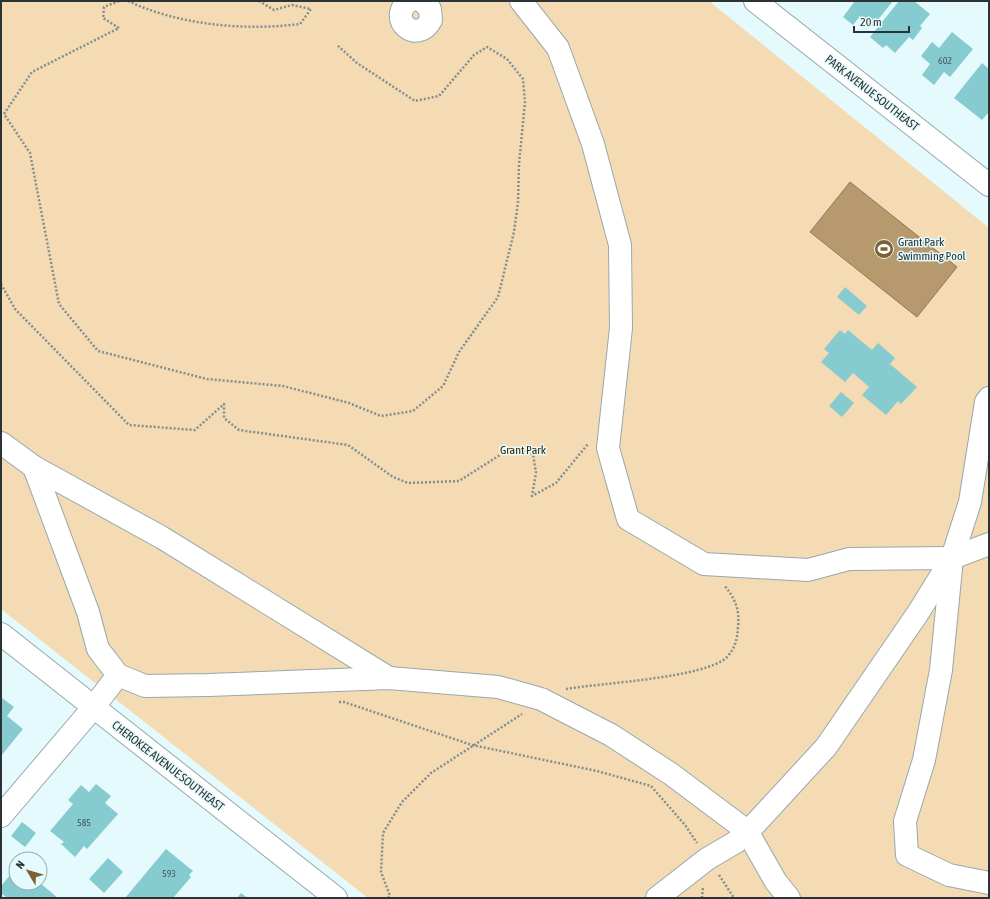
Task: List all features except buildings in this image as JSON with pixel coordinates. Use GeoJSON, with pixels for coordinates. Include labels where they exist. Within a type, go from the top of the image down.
{"type":"FeatureCollection","features":[{"type":"Feature","properties":{"kind":"street"},"geometry":{"type":"LineString","coordinates":[[521,1],[558,48],[593,144],[620,245],[621,328],[608,448],[628,519],[704,564],[808,570],[849,559],[952,558],[989,544]]}},
{"type":"Feature","properties":{"kind":"street","name":"PARK AVENUE SOUTHEAST"},"geometry":{"type":"LineString","coordinates":[[755,1],[989,185]]}},
{"type":"Feature","properties":{"kind":"street"},"geometry":{"type":"LineString","coordinates":[[989,398],[986,402],[970,502],[952,558],[941,670],[924,760],[905,821],[907,855],[949,875],[989,883]]}},
{"type":"Feature","properties":{"kind":"street"},"geometry":{"type":"LineString","coordinates":[[1,443],[34,467],[161,537],[389,678]]}},
{"type":"Feature","properties":{"kind":"street"},"geometry":{"type":"LineString","coordinates":[[34,467],[88,612],[98,649],[118,675],[145,686],[208,686],[389,678],[498,687],[541,699],[611,735],[671,774],[747,831],[776,882],[789,898]]}},
{"type":"Feature","properties":{"kind":"street"},"geometry":{"type":"LineString","coordinates":[[657,898],[707,859],[736,842],[826,747],[918,613],[952,558]]}},
{"type":"Feature","properties":{"kind":"street","name":"CHEROKEE AVENUE SOUTHEAST"},"geometry":{"type":"LineString","coordinates":[[1,634],[336,898]]}},
{"type":"Feature","properties":{"kind":"street"},"geometry":{"type":"LineString","coordinates":[[1,816],[93,708],[118,675]]}},
{"type":"Feature","properties":{"kind":"path"},"geometry":{"type":"LineString","coordinates":[[119,1],[104,7],[102,18],[119,28],[32,72],[4,114],[30,153],[59,304],[98,351],[207,379],[283,386],[349,403],[381,416],[413,411],[443,386],[459,352],[498,297],[514,232],[518,202],[519,164],[525,102],[523,79],[507,59],[487,47],[474,55],[438,96],[414,101],[357,62],[337,44]]}},
{"type":"Feature","properties":{"kind":"path"},"geometry":{"type":"LineString","coordinates":[[128,1],[147,10],[166,16],[226,25],[277,27],[300,24],[311,10],[292,5],[274,10],[259,1]]}},
{"type":"Feature","properties":{"kind":"path"},"geometry":{"type":"LineString","coordinates":[[1,284],[15,308],[129,425],[195,430],[224,404],[224,418],[239,430],[348,445],[393,477],[408,483],[459,481],[511,448],[533,454],[536,473],[532,496],[556,483],[578,458],[591,439]]}},
{"type":"Feature","properties":{"kind":"path"},"geometry":{"type":"LineString","coordinates":[[388,898],[390,896],[381,872],[382,833],[402,802],[431,773],[472,745],[524,713],[552,691],[700,670],[726,658],[737,644],[739,613],[733,595],[704,564]]}},
{"type":"Feature","properties":{"kind":"path"},"geometry":{"type":"LineString","coordinates":[[336,702],[344,702],[472,745],[596,771],[650,786],[685,825],[734,898]]}},
{"type":"Feature","properties":{"kind":"green space","name":"Grant Park"},"geometry":{"type":"Polygon","coordinates":[[[1,1],[709,1],[989,228],[989,898],[368,898],[1,609],[1,1]]]}},
{"type":"Feature","properties":{"kind":"shaded area","name":"Grant Park Swimming Pool"},"geometry":{"type":"Polygon","coordinates":[[[850,182],[957,267],[917,317],[810,232],[850,182]]]}},
{"type":"Feature","properties":{"kind":"place","name":"Grant Park Swimming Pool"},"geometry":{"type":"Point","coordinates":[884,249]}}]}
